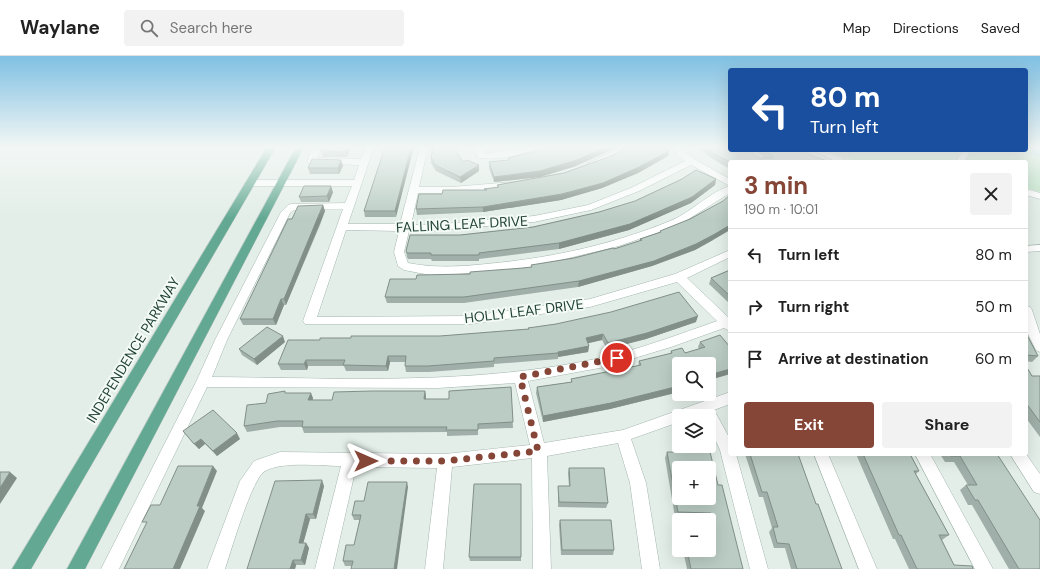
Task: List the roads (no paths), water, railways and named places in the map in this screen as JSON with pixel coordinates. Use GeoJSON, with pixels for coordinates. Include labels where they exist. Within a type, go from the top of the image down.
{"type":"FeatureCollection","features":[{"type":"Feature","properties":{"kind":"main road","name":"INDEPENDENCE PARKWAY"},"geometry":{"type":"LineString","coordinates":[[21,569],[258,171]]}},
{"type":"Feature","properties":{"kind":"main road"},"geometry":{"type":"LineString","coordinates":[[76,569],[287,171]]}},
{"type":"Feature","properties":{"kind":"street"},"geometry":{"type":"LineString","coordinates":[[341,227],[362,171]]}},
{"type":"Feature","properties":{"kind":"street"},"geometry":{"type":"LineString","coordinates":[[419,171],[399,252],[404,266],[430,271],[477,269],[531,263],[615,244],[675,223],[728,190]]}},
{"type":"Feature","properties":{"kind":"street","name":"FALLING LEAF DRIVE"},"geometry":{"type":"LineString","coordinates":[[341,227],[405,228],[491,224],[534,220],[591,207],[636,189],[672,171]]}},
{"type":"Feature","properties":{"kind":"street"},"geometry":{"type":"LineString","coordinates":[[709,171],[728,182]]}},
{"type":"Feature","properties":{"kind":"street"},"geometry":{"type":"LineString","coordinates":[[251,183],[357,183]]}},
{"type":"Feature","properties":{"kind":"street"},"geometry":{"type":"LineString","coordinates":[[415,190],[500,187],[522,183]]}},
{"type":"Feature","properties":{"kind":"street"},"geometry":{"type":"LineString","coordinates":[[1028,193],[1040,196]]}},
{"type":"Feature","properties":{"kind":"street"},"geometry":{"type":"LineString","coordinates":[[110,569],[204,382],[221,340],[286,212],[291,207],[348,206]]}},
{"type":"Feature","properties":{"kind":"street","name":"HOLLY LEAF DRIVE"},"geometry":{"type":"LineString","coordinates":[[341,227],[309,321],[471,320],[590,303],[678,277],[728,254]]}},
{"type":"Feature","properties":{"kind":"street"},"geometry":{"type":"LineString","coordinates":[[1028,250],[1040,248]]}},
{"type":"Feature","properties":{"kind":"street"},"geometry":{"type":"LineString","coordinates":[[678,277],[728,322]]}},
{"type":"Feature","properties":{"kind":"street"},"geometry":{"type":"LineString","coordinates":[[1028,317],[1040,347]]}},
{"type":"Feature","properties":{"kind":"street"},"geometry":{"type":"LineString","coordinates":[[204,382],[357,384],[438,383],[520,377],[605,362],[728,323]]}},
{"type":"Feature","properties":{"kind":"street"},"geometry":{"type":"LineString","coordinates":[[520,377],[538,451],[542,569]]}},
{"type":"Feature","properties":{"kind":"street"},"geometry":{"type":"LineString","coordinates":[[216,569],[248,481],[259,466],[280,459],[445,461],[538,451],[623,436],[728,399]]}},
{"type":"Feature","properties":{"kind":"street"},"geometry":{"type":"LineString","coordinates":[[705,407],[720,432],[728,454]]}},
{"type":"Feature","properties":{"kind":"street"},"geometry":{"type":"LineString","coordinates":[[623,436],[638,483],[651,569]]}},
{"type":"Feature","properties":{"kind":"street"},"geometry":{"type":"LineString","coordinates":[[729,456],[759,569]]}},
{"type":"Feature","properties":{"kind":"street"},"geometry":{"type":"LineString","coordinates":[[822,456],[868,569]]}},
{"type":"Feature","properties":{"kind":"street"},"geometry":{"type":"LineString","coordinates":[[923,456],[984,569]]}},
{"type":"Feature","properties":{"kind":"street"},"geometry":{"type":"LineString","coordinates":[[1018,456],[1040,487]]}},
{"type":"Feature","properties":{"kind":"street"},"geometry":{"type":"LineString","coordinates":[[324,569],[350,461]]}},
{"type":"Feature","properties":{"kind":"street"},"geometry":{"type":"LineString","coordinates":[[434,569],[445,461]]}}]}
